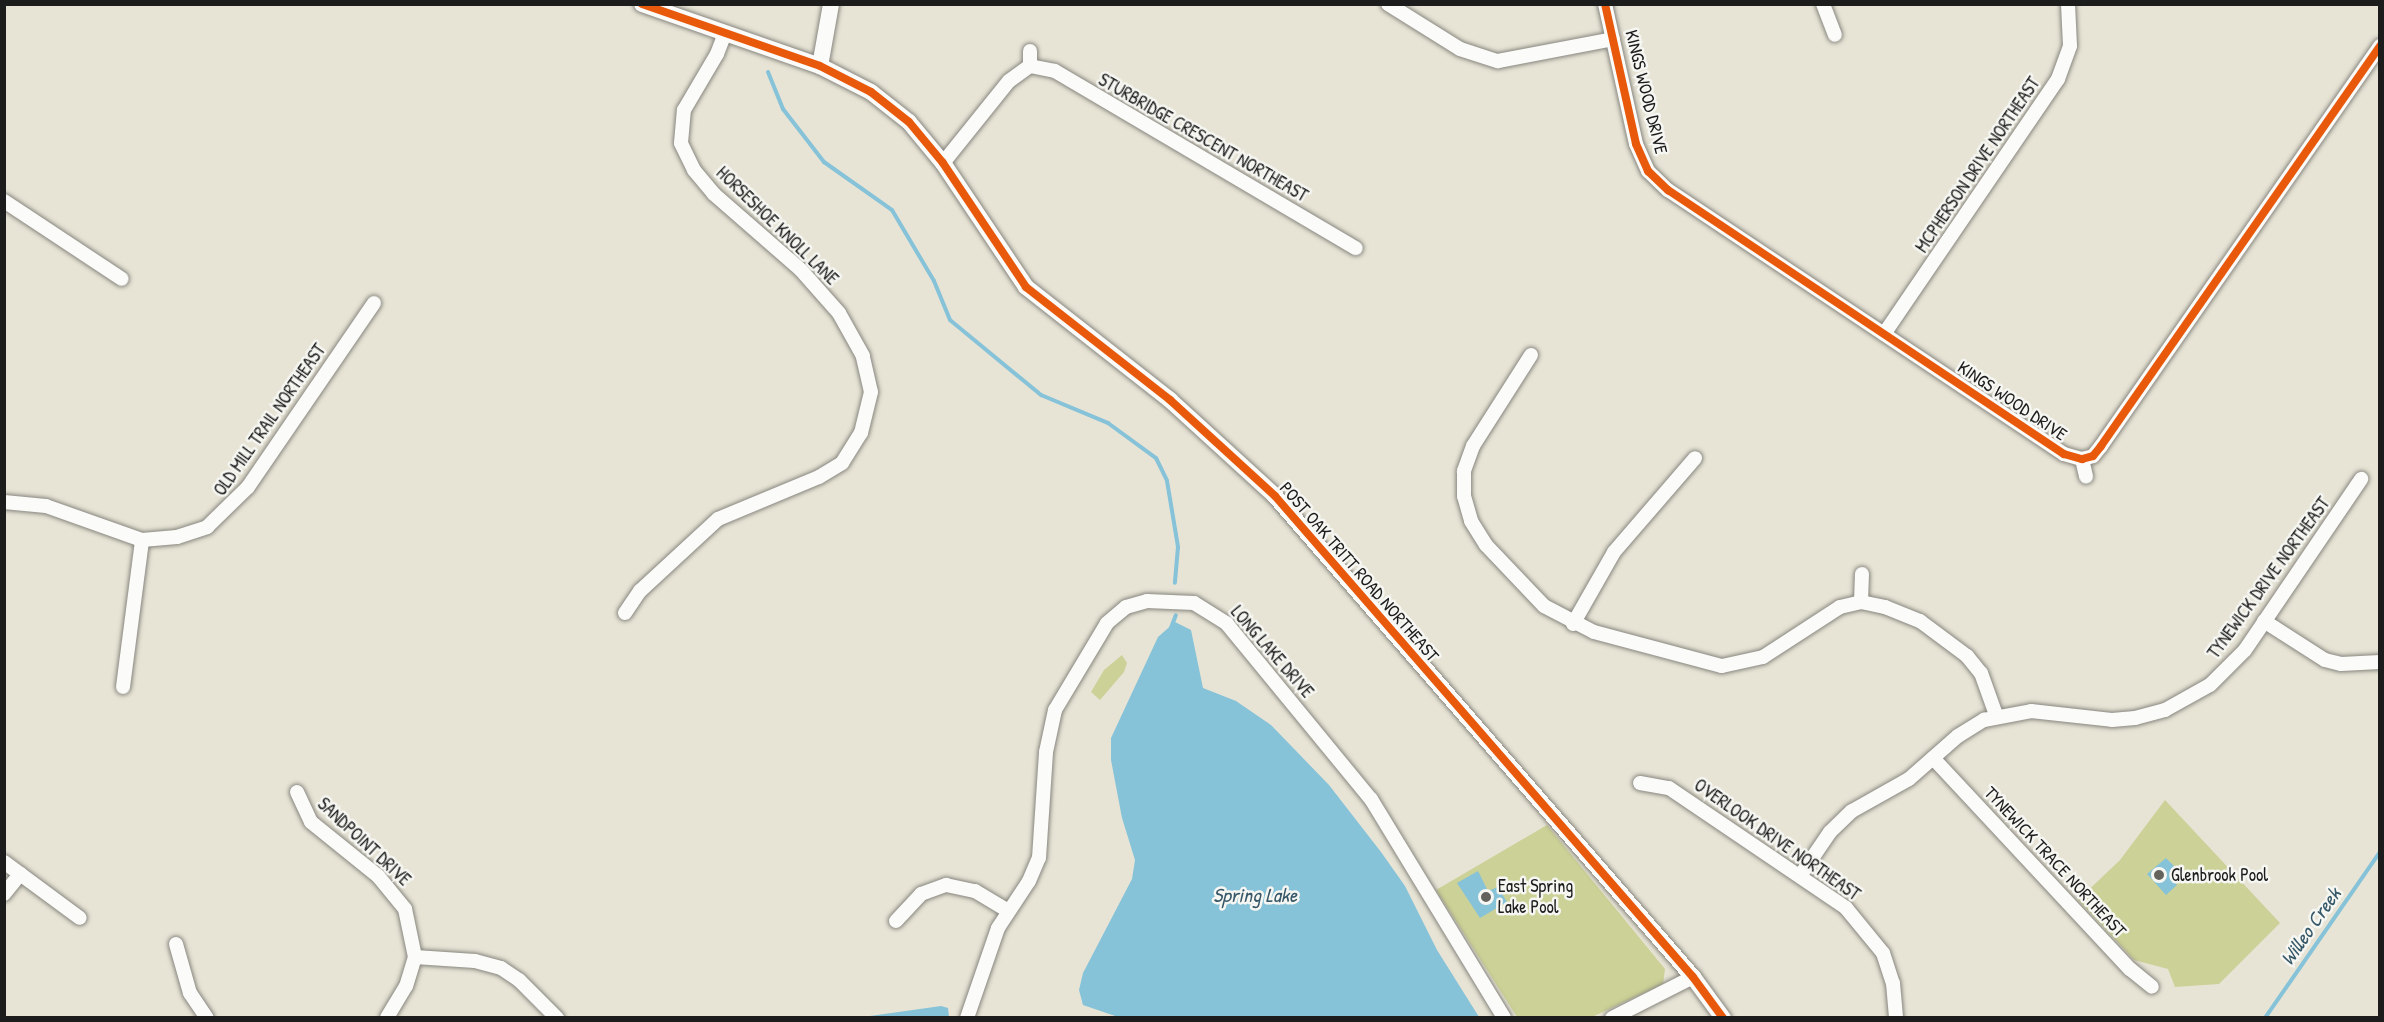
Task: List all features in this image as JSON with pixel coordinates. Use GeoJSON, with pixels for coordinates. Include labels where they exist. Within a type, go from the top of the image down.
{"type":"FeatureCollection","features":[{"type":"Feature","properties":{"kind":"street","name":"POST OAK TRITT ROAD NORTHEAST"},"geometry":{"type":"LineString","coordinates":[[642,4],[820,66],[893,108],[943,163],[1026,287],[1170,400],[1275,496],[1693,977],[1723,1017]]}},
{"type":"Feature","properties":{"kind":"street"},"geometry":{"type":"LineString","coordinates":[[820,66],[831,4]]}},
{"type":"Feature","properties":{"kind":"street"},"geometry":{"type":"LineString","coordinates":[[1388,4],[1460,49],[1498,61],[1613,39]]}},
{"type":"Feature","properties":{"kind":"street","name":"KINGS WOOD DRIVE"},"geometry":{"type":"LineString","coordinates":[[1605,4],[1636,144],[1648,171],[1668,190],[2064,454],[2082,459]]}},
{"type":"Feature","properties":{"kind":"street"},"geometry":{"type":"LineString","coordinates":[[1823,4],[1835,35]]}},
{"type":"Feature","properties":{"kind":"street","name":"MCPHERSON DRIVE NORTHEAST"},"geometry":{"type":"LineString","coordinates":[[1884,334],[2058,79],[2070,46],[2068,4]]}},
{"type":"Feature","properties":{"kind":"street","name":"HORSESHOE KNOLL LANE"},"geometry":{"type":"LineString","coordinates":[[625,613],[640,591],[718,519],[819,477],[842,463],[861,433],[871,392],[863,356],[839,314],[801,270],[714,194],[694,170],[681,143],[684,110],[725,33]]}},
{"type":"Feature","properties":{"kind":"street"},"geometry":{"type":"LineString","coordinates":[[2086,477],[2082,459],[2093,456],[2379,46]]}},
{"type":"Feature","properties":{"kind":"street"},"geometry":{"type":"LineString","coordinates":[[943,163],[1009,81],[1030,66],[1029,51]]}},
{"type":"Feature","properties":{"kind":"street","name":"STURBRIDGE CRESCENT NORTHEAST"},"geometry":{"type":"LineString","coordinates":[[1030,66],[1054,71],[1356,248]]}},
{"type":"Feature","properties":{"kind":"street"},"geometry":{"type":"LineString","coordinates":[[4,201],[122,279]]}},
{"type":"Feature","properties":{"kind":"street","name":"OLD MILL TRAIL NORTHEAST"},"geometry":{"type":"LineString","coordinates":[[4,502],[46,506],[142,540],[192,533],[207,527],[236,502],[374,303]]}},
{"type":"Feature","properties":{"kind":"street"},"geometry":{"type":"LineString","coordinates":[[1532,356],[1473,447],[1464,471],[1464,496],[1471,521],[1492,554],[1535,599],[1573,624],[1707,663],[1737,665],[1772,652],[1828,612],[1861,602],[1904,612],[1959,648],[1981,673],[1996,716]]}},
{"type":"Feature","properties":{"kind":"street"},"geometry":{"type":"LineString","coordinates":[[1573,624],[1614,552],[1695,458]]}},
{"type":"Feature","properties":{"kind":"street","name":"TYNEWICK DRIVE NORTHEAST"},"geometry":{"type":"LineString","coordinates":[[1800,876],[1841,821],[1909,779],[1964,731],[1996,716],[2031,711],[2112,720],[2165,710],[2195,695],[2229,669],[2361,479]]}},
{"type":"Feature","properties":{"kind":"street"},"geometry":{"type":"LineString","coordinates":[[123,687],[142,540]]}},
{"type":"Feature","properties":{"kind":"street"},"geometry":{"type":"LineString","coordinates":[[1861,602],[1862,574]]}},
{"type":"Feature","properties":{"kind":"street","name":"LONG LAKE DRIVE"},"geometry":{"type":"LineString","coordinates":[[967,1017],[989,948],[1008,911],[1029,881],[1039,858],[1051,723],[1099,635],[1116,613],[1135,603],[1194,603],[1227,624],[1371,799],[1504,1017]]}},
{"type":"Feature","properties":{"kind":"street"},"geometry":{"type":"LineString","coordinates":[[2264,621],[2325,660],[2341,664],[2379,662]]}},
{"type":"Feature","properties":{"kind":"street","name":"TYNEWICK TRACE NORTHEAST"},"geometry":{"type":"LineString","coordinates":[[1933,758],[2130,969],[2152,987]]}},
{"type":"Feature","properties":{"kind":"street","name":"OVERLOOK DRIVE NORTHEAST"},"geometry":{"type":"LineString","coordinates":[[1640,783],[1669,788],[1846,908],[1876,940],[1893,983],[1896,1017]]}},
{"type":"Feature","properties":{"kind":"street","name":"SANDPOINT DRIVE"},"geometry":{"type":"LineString","coordinates":[[297,792],[311,822],[378,876],[400,900],[412,926],[415,957],[406,986],[387,1017]]}},
{"type":"Feature","properties":{"kind":"street"},"geometry":{"type":"LineString","coordinates":[[4,862],[80,918]]}},
{"type":"Feature","properties":{"kind":"street"},"geometry":{"type":"LineString","coordinates":[[4,894],[20,874]]}},
{"type":"Feature","properties":{"kind":"street"},"geometry":{"type":"LineString","coordinates":[[896,921],[921,894],[946,885],[975,891],[1008,911]]}},
{"type":"Feature","properties":{"kind":"street"},"geometry":{"type":"LineString","coordinates":[[176,944],[199,1015]]}},
{"type":"Feature","properties":{"kind":"street"},"geometry":{"type":"LineString","coordinates":[[415,957],[475,962],[501,968],[519,980],[557,1017]]}},
{"type":"Feature","properties":{"kind":"street"},"geometry":{"type":"LineString","coordinates":[[1612,1017],[1693,977]]}},
{"type":"Feature","properties":{"kind":"green space"},"geometry":{"type":"Polygon","coordinates":[[[1122,655],[1127,663],[1124,672],[1100,700],[1091,692],[1104,670],[1122,655]]]}},
{"type":"Feature","properties":{"kind":"green space"},"geometry":{"type":"Polygon","coordinates":[[[2165,800],[2280,923],[2219,984],[2175,987],[2168,969],[2134,960],[2078,900],[2120,860],[2165,800]]]}},
{"type":"Feature","properties":{"kind":"green space"},"geometry":{"type":"Polygon","coordinates":[[[1547,825],[1665,969],[1663,984],[1592,1017],[1517,1017],[1436,890],[1547,825]]]}},
{"type":"Feature","properties":{"kind":"water","name":"Spring Lake"},"geometry":{"type":"Polygon","coordinates":[[[1175,622],[1191,630],[1203,688],[1236,701],[1271,725],[1329,785],[1381,852],[1405,886],[1437,950],[1479,1017],[1121,1018],[1083,1005],[1079,990],[1083,973],[1132,879],[1135,860],[1122,818],[1111,760],[1111,738],[1158,637],[1175,622]]]}},
{"type":"Feature","properties":{"kind":"water","name":"Glenbrook Pool"},"geometry":{"type":"Polygon","coordinates":[[[2166,858],[2177,869],[2169,876],[2177,885],[2166,895],[2147,874],[2166,858]]]}},
{"type":"Feature","properties":{"kind":"water","name":"East Spring Lake Pool"},"geometry":{"type":"Polygon","coordinates":[[[1478,871],[1488,891],[1498,887],[1507,902],[1480,918],[1457,883],[1478,871]]]}},
{"type":"Feature","properties":{"kind":"water"},"geometry":{"type":"Polygon","coordinates":[[[941,1006],[948,1008],[949,1017],[863,1017],[941,1006]]]}},
{"type":"Feature","properties":{"kind":"waterway"},"geometry":{"type":"LineString","coordinates":[[768,72],[783,109],[824,162],[892,210],[934,281],[950,320],[1041,395],[1108,423],[1156,458],[1167,481],[1178,547],[1175,583]]}},
{"type":"Feature","properties":{"kind":"waterway"},"geometry":{"type":"LineString","coordinates":[[1169,633],[1176,615]]}},
{"type":"Feature","properties":{"kind":"waterway","name":"Willeo Creek"},"geometry":{"type":"LineString","coordinates":[[2265,1018],[2380,852]]}},
{"type":"Feature","properties":{"kind":"cycle path"},"geometry":{"type":"LineString","coordinates":[[642,4],[820,66],[871,92],[909,122],[943,163],[1026,287],[1170,400],[1275,496],[1693,977],[1723,1018]]}},
{"type":"Feature","properties":{"kind":"cycle path"},"geometry":{"type":"LineString","coordinates":[[1605,4],[1636,144],[1648,171],[1668,190],[2064,454],[2082,459],[2093,456],[2101,446],[2380,46]]}},
{"type":"Feature","properties":{"kind":"place","name":"Glenbrook Pool"},"geometry":{"type":"Point","coordinates":[2159,875]}},
{"type":"Feature","properties":{"kind":"place","name":"East Spring Lake Pool"},"geometry":{"type":"Point","coordinates":[1486,897]}}]}
